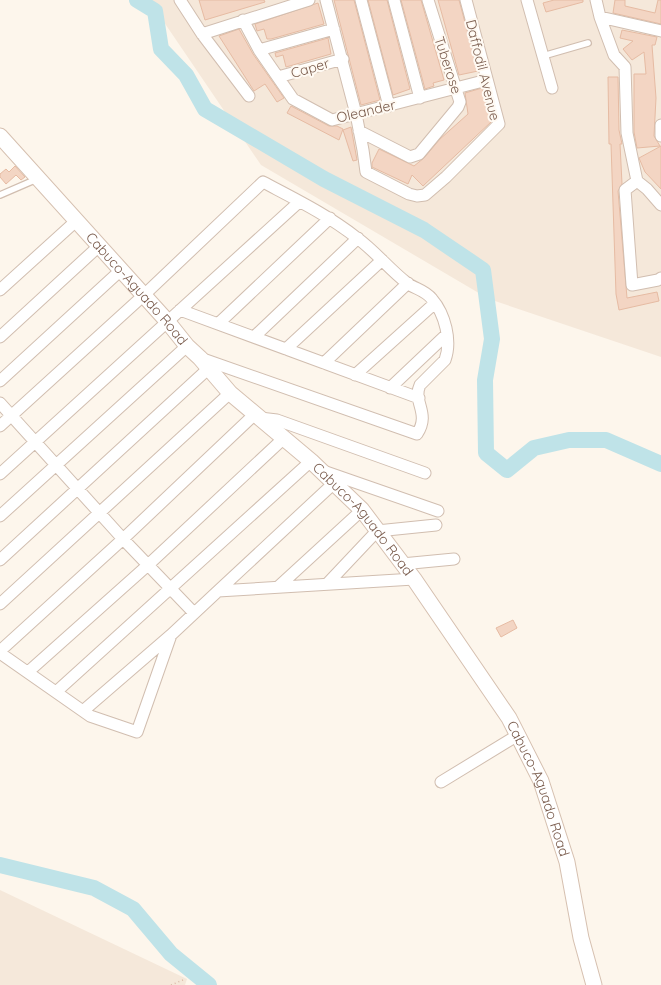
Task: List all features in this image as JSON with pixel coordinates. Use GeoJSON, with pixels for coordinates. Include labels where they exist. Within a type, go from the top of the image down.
{"type":"FeatureCollection","features":[{"type":"Feature","properties":{"kind":"street"},"geometry":{"type":"LineString","coordinates":[[180,0],[202,34],[249,96]]}},
{"type":"Feature","properties":{"kind":"street"},"geometry":{"type":"LineString","coordinates":[[202,34],[309,0]]}},
{"type":"Feature","properties":{"kind":"street"},"geometry":{"type":"LineString","coordinates":[[326,0],[356,114],[359,131]]}},
{"type":"Feature","properties":{"kind":"street"},"geometry":{"type":"LineString","coordinates":[[361,0],[389,106]]}},
{"type":"Feature","properties":{"kind":"street"},"geometry":{"type":"LineString","coordinates":[[394,0],[420,98]]}},
{"type":"Feature","properties":{"kind":"street","name":"Tuberose"},"geometry":{"type":"LineString","coordinates":[[359,131],[410,157],[420,154],[458,107],[460,102],[454,88],[428,0]]}},
{"type":"Feature","properties":{"kind":"street","name":"Daffodil Avenue"},"geometry":{"type":"LineString","coordinates":[[359,131],[366,172],[417,196],[425,195],[446,177],[499,124],[466,0]]}},
{"type":"Feature","properties":{"kind":"street"},"geometry":{"type":"LineString","coordinates":[[527,0],[552,88]]}},
{"type":"Feature","properties":{"kind":"street"},"geometry":{"type":"LineString","coordinates":[[596,0],[600,17],[614,55],[625,67],[627,132],[637,181],[647,189],[661,205]]}},
{"type":"Feature","properties":{"kind":"street"},"geometry":{"type":"LineString","coordinates":[[600,17],[661,31]]}},
{"type":"Feature","properties":{"kind":"street","name":"Oleander"},"geometry":{"type":"LineString","coordinates":[[244,20],[259,50],[293,99],[332,120],[487,80]]}},
{"type":"Feature","properties":{"kind":"street"},"geometry":{"type":"LineString","coordinates":[[259,50],[334,29]]}},
{"type":"Feature","properties":{"kind":"street","name":"Caper"},"geometry":{"type":"LineString","coordinates":[[278,77],[342,59]]}},
{"type":"Feature","properties":{"kind":"street"},"geometry":{"type":"LineString","coordinates":[[661,125],[661,134]]}},
{"type":"Feature","properties":{"kind":"street","name":"Cabuco-Aguado Road"},"geometry":{"type":"LineString","coordinates":[[0,136],[144,295],[187,346],[205,363],[230,393],[315,465],[333,484],[362,510],[414,579],[509,718],[541,781],[568,862],[581,938],[594,985]]}},
{"type":"Feature","properties":{"kind":"street"},"geometry":{"type":"LineString","coordinates":[[637,181],[625,190],[632,285],[658,280],[661,278]]}},
{"type":"Feature","properties":{"kind":"street"},"geometry":{"type":"LineString","coordinates":[[0,426],[144,295],[262,182],[330,218],[358,238],[408,283],[425,292],[442,313],[446,335],[447,354],[445,360],[420,385],[418,390],[423,423],[417,434],[205,363],[78,490],[0,560]]}},
{"type":"Feature","properties":{"kind":"street"},"geometry":{"type":"LineString","coordinates":[[0,474],[299,202]]}},
{"type":"Feature","properties":{"kind":"street"},"geometry":{"type":"LineString","coordinates":[[219,323],[330,218]]}},
{"type":"Feature","properties":{"kind":"street"},"geometry":{"type":"LineString","coordinates":[[0,290],[76,221]]}},
{"type":"Feature","properties":{"kind":"street"},"geometry":{"type":"LineString","coordinates":[[254,337],[358,238]]}},
{"type":"Feature","properties":{"kind":"street"},"geometry":{"type":"LineString","coordinates":[[0,338],[99,246]]}},
{"type":"Feature","properties":{"kind":"street"},"geometry":{"type":"LineString","coordinates":[[286,349],[382,260]]}},
{"type":"Feature","properties":{"kind":"street"},"geometry":{"type":"LineString","coordinates":[[0,381],[121,270]]}},
{"type":"Feature","properties":{"kind":"street"},"geometry":{"type":"LineString","coordinates":[[324,363],[408,283]]}},
{"type":"Feature","properties":{"kind":"street"},"geometry":{"type":"LineString","coordinates":[[355,375],[435,303]]}},
{"type":"Feature","properties":{"kind":"street"},"geometry":{"type":"LineString","coordinates":[[180,310],[219,323],[419,398]]}},
{"type":"Feature","properties":{"kind":"street"},"geometry":{"type":"LineString","coordinates":[[390,388],[446,335]]}},
{"type":"Feature","properties":{"kind":"street"},"geometry":{"type":"LineString","coordinates":[[0,516],[187,346]]}},
{"type":"Feature","properties":{"kind":"street"},"geometry":{"type":"LineString","coordinates":[[0,604],[100,514],[230,393]]}},
{"type":"Feature","properties":{"kind":"street"},"geometry":{"type":"LineString","coordinates":[[0,403],[123,539],[194,613]]}},
{"type":"Feature","properties":{"kind":"street"},"geometry":{"type":"LineString","coordinates":[[172,635],[137,732],[90,716],[0,652],[258,416],[277,420],[425,473]]}},
{"type":"Feature","properties":{"kind":"street"},"geometry":{"type":"LineString","coordinates":[[28,672],[148,565],[284,438]]}},
{"type":"Feature","properties":{"kind":"street"},"geometry":{"type":"LineString","coordinates":[[56,692],[171,589],[315,465],[438,512]]}},
{"type":"Feature","properties":{"kind":"street"},"geometry":{"type":"LineString","coordinates":[[83,711],[172,635],[333,484]]}},
{"type":"Feature","properties":{"kind":"street"},"geometry":{"type":"LineString","coordinates":[[278,587],[362,510]]}},
{"type":"Feature","properties":{"kind":"street"},"geometry":{"type":"LineString","coordinates":[[327,584],[377,531],[436,525]]}},
{"type":"Feature","properties":{"kind":"street"},"geometry":{"type":"LineString","coordinates":[[402,564],[454,559]]}},
{"type":"Feature","properties":{"kind":"street"},"geometry":{"type":"LineString","coordinates":[[218,591],[414,579]]}},
{"type":"Feature","properties":{"kind":"street"},"geometry":{"type":"LineString","coordinates":[[441,782],[518,735]]}},
{"type":"Feature","properties":{"kind":"lane"},"geometry":{"type":"LineString","coordinates":[[543,56],[588,44]]}},
{"type":"Feature","properties":{"kind":"lane"},"geometry":{"type":"LineString","coordinates":[[0,195],[37,178]]}},
{"type":"Feature","properties":{"kind":"path"},"geometry":{"type":"LineString","coordinates":[[171,985],[183,980]]}},
{"type":"Feature","properties":{"kind":"shaded area"},"geometry":{"type":"Polygon","coordinates":[[[149,0],[661,0],[661,357],[489,299],[261,165],[149,0]]]}},
{"type":"Feature","properties":{"kind":"shaded area"},"geometry":{"type":"Polygon","coordinates":[[[0,890],[187,979],[185,985],[0,985],[0,890]]]}},
{"type":"Feature","properties":{"kind":"building"},"geometry":{"type":"Polygon","coordinates":[[[199,0],[264,0],[265,2],[205,20],[199,0]]]}},
{"type":"Feature","properties":{"kind":"building"},"geometry":{"type":"Polygon","coordinates":[[[334,0],[354,0],[380,100],[361,105],[334,0]]]}},
{"type":"Feature","properties":{"kind":"building"},"geometry":{"type":"Polygon","coordinates":[[[368,0],[387,0],[410,89],[393,95],[368,0]]]}},
{"type":"Feature","properties":{"kind":"building"},"geometry":{"type":"Polygon","coordinates":[[[401,0],[421,0],[444,80],[433,83],[434,86],[425,89],[401,0]]]}},
{"type":"Feature","properties":{"kind":"building"},"geometry":{"type":"Polygon","coordinates":[[[438,0],[459,0],[478,71],[459,75],[438,0]]]}},
{"type":"Feature","properties":{"kind":"building"},"geometry":{"type":"Polygon","coordinates":[[[554,0],[583,0],[583,2],[546,12],[543,3],[554,0]]]}},
{"type":"Feature","properties":{"kind":"building"},"geometry":{"type":"Polygon","coordinates":[[[615,0],[625,0],[625,6],[655,13],[658,0],[661,0],[661,24],[613,13],[615,0]]]}},
{"type":"Feature","properties":{"kind":"building"},"geometry":{"type":"Polygon","coordinates":[[[318,3],[324,24],[271,39],[267,39],[264,29],[257,31],[255,24],[318,3]]]}},
{"type":"Feature","properties":{"kind":"building"},"geometry":{"type":"Polygon","coordinates":[[[239,29],[253,54],[284,98],[277,102],[265,84],[254,91],[219,36],[239,29]]]}},
{"type":"Feature","properties":{"kind":"building"},"geometry":{"type":"Polygon","coordinates":[[[622,30],[657,37],[655,45],[652,45],[656,98],[654,136],[660,146],[637,148],[634,132],[634,74],[646,74],[644,52],[632,60],[623,49],[633,41],[620,38],[622,30]]]}},
{"type":"Feature","properties":{"kind":"building"},"geometry":{"type":"Polygon","coordinates":[[[328,38],[331,54],[286,67],[283,55],[276,57],[275,53],[328,38]]]}},
{"type":"Feature","properties":{"kind":"building"},"geometry":{"type":"Polygon","coordinates":[[[608,77],[618,77],[619,130],[622,144],[620,144],[622,184],[618,191],[627,298],[657,292],[659,301],[619,310],[616,294],[611,144],[609,144],[608,77]]]}},
{"type":"Feature","properties":{"kind":"building"},"geometry":{"type":"Polygon","coordinates":[[[482,88],[491,122],[423,186],[412,175],[408,184],[372,167],[372,163],[379,149],[414,166],[424,158],[440,139],[468,114],[465,93],[482,88]]]}},
{"type":"Feature","properties":{"kind":"building"},"geometry":{"type":"Polygon","coordinates":[[[291,106],[329,126],[337,126],[343,129],[339,140],[287,113],[291,106]]]}},
{"type":"Feature","properties":{"kind":"building"},"geometry":{"type":"Polygon","coordinates":[[[351,127],[357,160],[353,161],[343,130],[351,127]]]}},
{"type":"Feature","properties":{"kind":"building"},"geometry":{"type":"Polygon","coordinates":[[[661,146],[661,189],[645,172],[639,158],[661,146]]]}},
{"type":"Feature","properties":{"kind":"building"},"geometry":{"type":"Polygon","coordinates":[[[15,166],[25,177],[21,180],[16,175],[6,184],[0,177],[0,174],[6,169],[9,172],[15,166]]]}},
{"type":"Feature","properties":{"kind":"building"},"geometry":{"type":"Polygon","coordinates":[[[513,620],[517,628],[501,637],[496,628],[513,620]]]}},
{"type":"Feature","properties":{"kind":"waterway"},"geometry":{"type":"LineString","coordinates":[[137,0],[155,11],[161,49],[186,75],[205,109],[324,179],[424,230],[483,270],[492,339],[485,380],[486,453],[507,470],[534,448],[569,440],[606,440],[661,464]]}},
{"type":"Feature","properties":{"kind":"waterway"},"geometry":{"type":"LineString","coordinates":[[0,865],[94,888],[133,909],[171,954],[209,985]]}}]}
